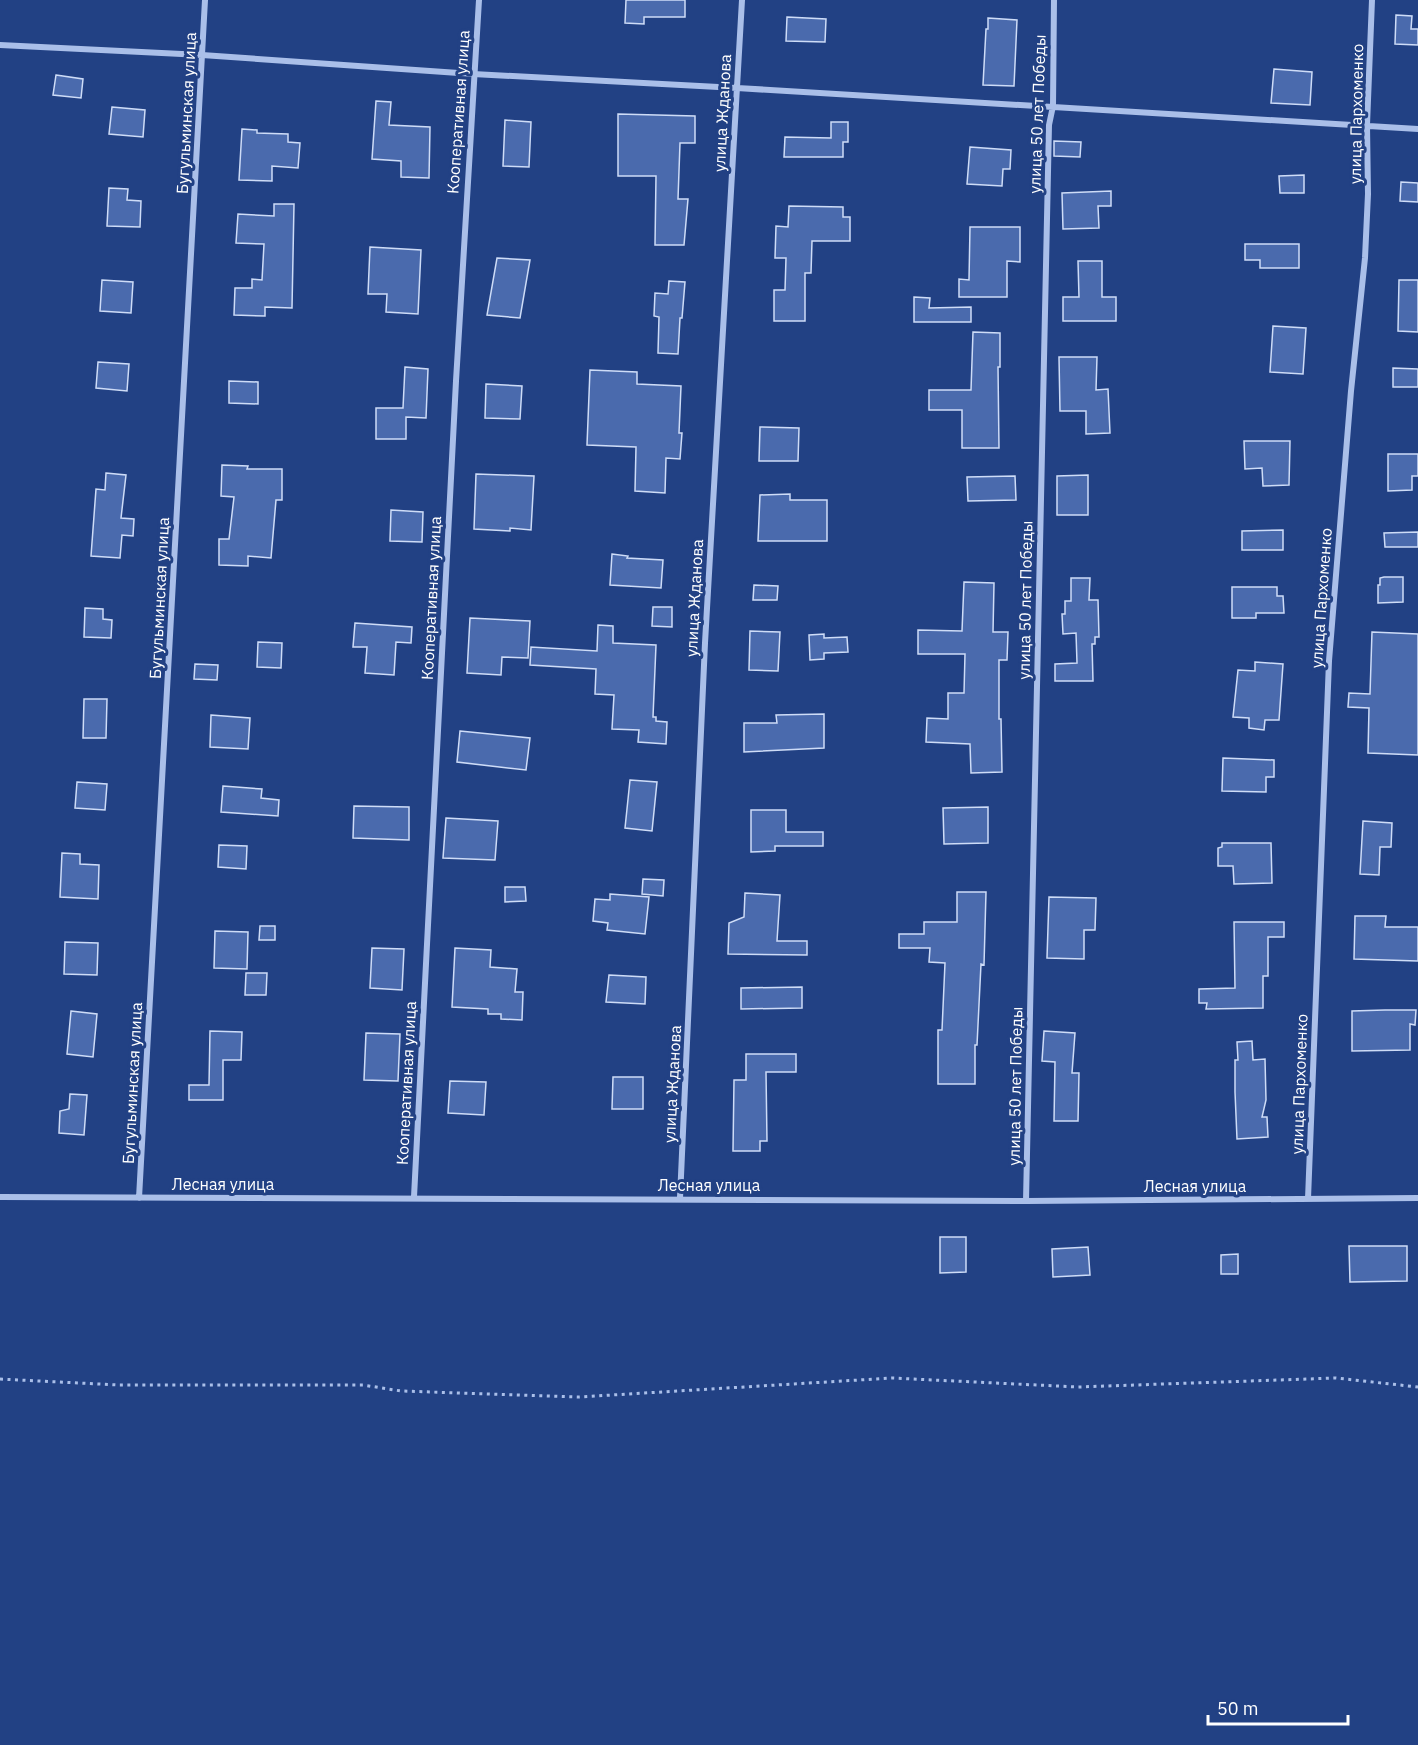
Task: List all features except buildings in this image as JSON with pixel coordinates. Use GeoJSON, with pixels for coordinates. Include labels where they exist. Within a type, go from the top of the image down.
{"type":"FeatureCollection","features":[{"type":"Feature","properties":{"kind":"street","name":"Бугульминская улица"},"geometry":{"type":"LineString","coordinates":[[140,1198],[205,0]]}},
{"type":"Feature","properties":{"kind":"street","name":"Кооперативная улица"},"geometry":{"type":"LineString","coordinates":[[414,1197],[478,0]]}},
{"type":"Feature","properties":{"kind":"street","name":"улица Жданова"},"geometry":{"type":"LineString","coordinates":[[680,1198],[706,631],[742,0]]}},
{"type":"Feature","properties":{"kind":"street","name":"улица 50 лет Победы"},"geometry":{"type":"LineString","coordinates":[[1026,1201],[1048,149],[1053,106],[1054,0]]}},
{"type":"Feature","properties":{"kind":"street","name":"улица Пархоменко"},"geometry":{"type":"LineString","coordinates":[[1308,1199],[1329,661],[1350,403],[1365,258],[1372,0]]}},
{"type":"Feature","properties":{"kind":"street"},"geometry":{"type":"LineString","coordinates":[[0,45],[202,55],[473,74],[1418,129]]}},
{"type":"Feature","properties":{"kind":"street","name":"Лесная улица"},"geometry":{"type":"LineString","coordinates":[[0,1197],[1026,1201],[1418,1198]]}},
{"type":"Feature","properties":{"kind":"path"},"geometry":{"type":"LineString","coordinates":[[0,1379],[119,1385],[363,1385],[401,1390],[579,1397],[892,1378],[1078,1387],[1336,1378],[1418,1387]]}}]}
